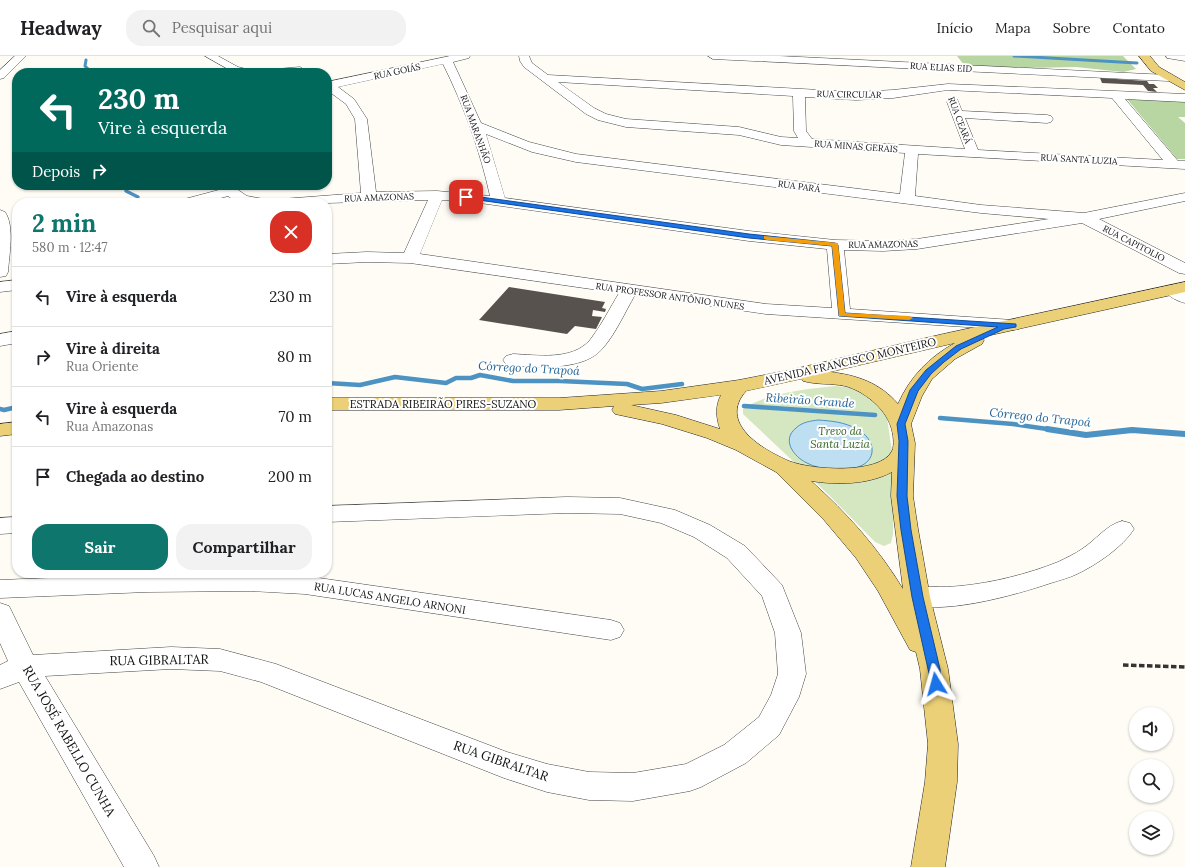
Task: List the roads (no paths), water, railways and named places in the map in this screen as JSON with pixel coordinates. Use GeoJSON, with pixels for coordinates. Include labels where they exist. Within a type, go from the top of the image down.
{"type":"FeatureCollection","features":[{"type":"Feature","properties":{"kind":"main road"},"geometry":{"type":"LineString","coordinates":[[1144,56],[1155,69],[1179,83]]}},
{"type":"Feature","properties":{"kind":"main road","name":"AVENIDA FRANCISCO MONTEIRO"},"geometry":{"type":"LineString","coordinates":[[559,404],[661,397],[739,386],[790,376],[942,340],[1181,292]]}},
{"type":"Feature","properties":{"kind":"main road"},"geometry":{"type":"LineString","coordinates":[[928,867],[941,782],[943,744],[934,669],[917,597],[902,496],[904,450],[901,424],[914,390],[928,372],[958,348],[1008,326]]}},
{"type":"Feature","properties":{"kind":"main road"},"geometry":{"type":"LineString","coordinates":[[790,376],[831,378],[853,382],[879,395],[901,424]]}},
{"type":"Feature","properties":{"kind":"main road"},"geometry":{"type":"LineString","coordinates":[[739,386],[730,396],[727,406],[727,419],[732,431],[744,445]]}},
{"type":"Feature","properties":{"kind":"main road","name":"ESTRADA RIBEIRÃO PIRES-SUZANO"},"geometry":{"type":"LineString","coordinates":[[332,404],[559,404]]}},
{"type":"Feature","properties":{"kind":"main road"},"geometry":{"type":"LineString","coordinates":[[559,404],[646,413],[672,419],[744,445],[783,467],[829,510],[850,533],[875,566],[898,602],[934,669]]}},
{"type":"Feature","properties":{"kind":"main road"},"geometry":{"type":"LineString","coordinates":[[0,430],[12,429]]}},
{"type":"Feature","properties":{"kind":"main road"},"geometry":{"type":"LineString","coordinates":[[783,467],[813,474],[835,476],[861,475],[877,471],[897,460],[904,450]]}},
{"type":"Feature","properties":{"kind":"street"},"geometry":{"type":"LineString","coordinates":[[0,76],[21,56]]}},
{"type":"Feature","properties":{"kind":"street"},"geometry":{"type":"LineString","coordinates":[[210,56],[229,68]]}},
{"type":"Feature","properties":{"kind":"street","name":"RUA GOIÁS"},"geometry":{"type":"LineString","coordinates":[[332,85],[465,56]]}},
{"type":"Feature","properties":{"kind":"street"},"geometry":{"type":"LineString","coordinates":[[524,56],[525,62],[528,65],[547,78]]}},
{"type":"Feature","properties":{"kind":"street","name":"RUA ELIAS EID"},"geometry":{"type":"LineString","coordinates":[[713,56],[1179,83]]}},
{"type":"Feature","properties":{"kind":"street"},"geometry":{"type":"LineString","coordinates":[[1171,56],[1185,58]]}},
{"type":"Feature","properties":{"kind":"street"},"geometry":{"type":"LineString","coordinates":[[287,60],[298,68]]}},
{"type":"Feature","properties":{"kind":"street","name":"RUA MARANHÃO"},"geometry":{"type":"LineString","coordinates":[[447,60],[461,87],[476,125],[492,175],[498,200]]}},
{"type":"Feature","properties":{"kind":"street","name":"RUA CIRCULAR"},"geometry":{"type":"LineString","coordinates":[[547,78],[872,96],[948,87],[1185,98]]}},
{"type":"Feature","properties":{"kind":"street","name":"RUA MINAS GERAIS"},"geometry":{"type":"LineString","coordinates":[[547,78],[590,111],[602,118],[613,121],[644,125],[739,131],[800,131]]}},
{"type":"Feature","properties":{"kind":"street","name":"RUA CEARÁ"},"geometry":{"type":"LineString","coordinates":[[948,87],[973,153]]}},
{"type":"Feature","properties":{"kind":"street"},"geometry":{"type":"LineString","coordinates":[[332,89],[350,102],[361,120],[369,196]]}},
{"type":"Feature","properties":{"kind":"street"},"geometry":{"type":"LineString","coordinates":[[799,93],[800,131],[808,142]]}},
{"type":"Feature","properties":{"kind":"street"},"geometry":{"type":"LineString","coordinates":[[1115,94],[1180,165]]}},
{"type":"Feature","properties":{"kind":"street"},"geometry":{"type":"LineString","coordinates":[[958,114],[1046,119]]}},
{"type":"Feature","properties":{"kind":"street","name":"RUA PARÁ"},"geometry":{"type":"LineString","coordinates":[[476,125],[517,143],[542,151],[576,158],[1010,212],[1084,218]]}},
{"type":"Feature","properties":{"kind":"street","name":"RUA MINAS GERAIS"},"geometry":{"type":"LineString","coordinates":[[739,131],[781,141],[973,153]]}},
{"type":"Feature","properties":{"kind":"street","name":"RUA PARÁ"},"geometry":{"type":"LineString","coordinates":[[483,149],[517,143]]}},
{"type":"Feature","properties":{"kind":"street"},"geometry":{"type":"LineString","coordinates":[[907,199],[912,150]]}},
{"type":"Feature","properties":{"kind":"street","name":"RUA SANTA LUZIA"},"geometry":{"type":"LineString","coordinates":[[973,153],[1180,165]]}},
{"type":"Feature","properties":{"kind":"street"},"geometry":{"type":"LineString","coordinates":[[201,198],[225,190]]}},
{"type":"Feature","properties":{"kind":"street"},"geometry":{"type":"LineString","coordinates":[[233,190],[241,198]]}},
{"type":"Feature","properties":{"kind":"street"},"geometry":{"type":"LineString","coordinates":[[410,258],[436,195]]}},
{"type":"Feature","properties":{"kind":"street","name":"RUA AMAZONAS"},"geometry":{"type":"LineString","coordinates":[[332,199],[369,196],[436,195],[498,200],[742,235],[835,245],[883,246],[917,244],[1025,228],[1084,218],[1185,197]]}},
{"type":"Feature","properties":{"kind":"street"},"geometry":{"type":"LineString","coordinates":[[1010,212],[1025,228]]}},
{"type":"Feature","properties":{"kind":"street"},"geometry":{"type":"LineString","coordinates":[[0,214],[4,232],[0,272]]}},
{"type":"Feature","properties":{"kind":"street","name":"RUA CAPITOLIO"},"geometry":{"type":"LineString","coordinates":[[1084,218],[1185,269]]}},
{"type":"Feature","properties":{"kind":"street"},"geometry":{"type":"LineString","coordinates":[[835,245],[842,315]]}},
{"type":"Feature","properties":{"kind":"street","name":"RUA PROFESSOR ANTÔNIO NUNES"},"geometry":{"type":"LineString","coordinates":[[332,259],[367,257],[410,258],[766,310],[921,319],[1008,326]]}},
{"type":"Feature","properties":{"kind":"street"},"geometry":{"type":"LineString","coordinates":[[0,287],[12,286]]}},
{"type":"Feature","properties":{"kind":"street"},"geometry":{"type":"LineString","coordinates":[[513,360],[558,361],[577,358],[596,345],[630,290]]}},
{"type":"Feature","properties":{"kind":"street"},"geometry":{"type":"LineString","coordinates":[[921,319],[937,328],[941,334],[942,340]]}},
{"type":"Feature","properties":{"kind":"street"},"geometry":{"type":"LineString","coordinates":[[0,340],[12,338]]}},
{"type":"Feature","properties":{"kind":"street","name":"RUA GIBRALTAR"},"geometry":{"type":"LineString","coordinates":[[12,672],[171,658],[220,660],[266,672],[504,765],[547,778],[596,786],[633,788],[690,777],[735,754],[769,726],[785,697],[792,674],[788,633],[773,592],[736,552],[702,531],[667,516],[620,506],[567,504],[332,514]]}},
{"type":"Feature","properties":{"kind":"street"},"geometry":{"type":"LineString","coordinates":[[0,526],[12,525]]}},
{"type":"Feature","properties":{"kind":"street"},"geometry":{"type":"LineString","coordinates":[[917,597],[965,595],[992,590],[1067,568],[1091,555],[1122,528]]}},
{"type":"Feature","properties":{"kind":"street","name":"RUA LUCAS ANGELO ARNONI"},"geometry":{"type":"LineString","coordinates":[[0,589],[147,583],[252,582],[304,585],[611,630]]}},
{"type":"Feature","properties":{"kind":"street","name":"RUA JOSÉ RABELLO CUNHA"},"geometry":{"type":"LineString","coordinates":[[0,613],[12,672],[142,867]]}},
{"type":"Feature","properties":{"kind":"water"},"geometry":{"type":"Polygon","coordinates":[[[818,420],[843,423],[863,433],[871,444],[871,456],[868,461],[855,468],[837,470],[824,469],[812,465],[798,457],[789,443],[792,433],[801,424],[818,420]]]}},
{"type":"Feature","properties":{"kind":"waterway"},"geometry":{"type":"LineString","coordinates":[[1014,56],[1137,63]]}},
{"type":"Feature","properties":{"kind":"waterway"},"geometry":{"type":"LineString","coordinates":[[86,60],[85,66],[87,68]]}},
{"type":"Feature","properties":{"kind":"waterway"},"geometry":{"type":"LineString","coordinates":[[126,190],[138,197]]}},
{"type":"Feature","properties":{"kind":"waterway","name":"Córrego do Trapoá"},"geometry":{"type":"LineString","coordinates":[[332,383],[360,385],[395,377],[446,383],[456,378],[471,378],[480,375],[513,381],[560,381],[627,384],[642,389],[682,384]]}},
{"type":"Feature","properties":{"kind":"waterway","name":"Ribeirão Grande"},"geometry":{"type":"LineString","coordinates":[[744,406],[875,415]]}},
{"type":"Feature","properties":{"kind":"waterway","name":"Córrego do Trapoá"},"geometry":{"type":"LineString","coordinates":[[0,409],[4,410],[12,408]]}},
{"type":"Feature","properties":{"kind":"waterway","name":"Córrego do Trapoá"},"geometry":{"type":"LineString","coordinates":[[940,418],[1013,424],[1054,430]]}},
{"type":"Feature","properties":{"kind":"waterway","name":"Córrego do Trapoá"},"geometry":{"type":"LineString","coordinates":[[1047,429],[1086,435],[1132,430]]}},
{"type":"Feature","properties":{"kind":"waterway","name":"Córrego do Trapoá"},"geometry":{"type":"LineString","coordinates":[[1132,430],[1185,434]]}},
{"type":"Feature","properties":{"kind":"park label","name":"Trevo da Santa Luzia"},"geometry":{"type":"Point","coordinates":[840,437]}}]}
